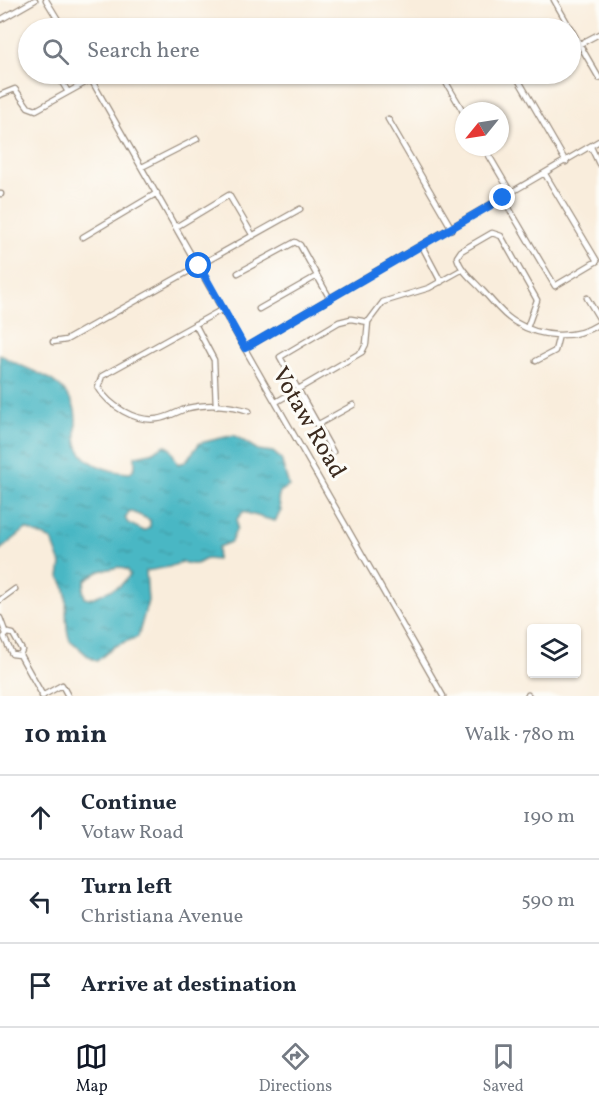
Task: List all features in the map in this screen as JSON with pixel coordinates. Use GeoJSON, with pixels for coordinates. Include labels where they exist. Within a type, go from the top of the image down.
{"type":"FeatureCollection","features":[{"type":"Feature","properties":{"kind":"street"},"geometry":{"type":"LineString","coordinates":[[0,20],[35,0]]}},
{"type":"Feature","properties":{"kind":"street"},"geometry":{"type":"LineString","coordinates":[[46,0],[57,18]]}},
{"type":"Feature","properties":{"kind":"street"},"geometry":{"type":"LineString","coordinates":[[554,0],[565,18]]}},
{"type":"Feature","properties":{"kind":"street"},"geometry":{"type":"LineString","coordinates":[[581,43],[599,34]]}},
{"type":"Feature","properties":{"kind":"street"},"geometry":{"type":"LineString","coordinates":[[581,46],[599,78]]}},
{"type":"Feature","properties":{"kind":"street"},"geometry":{"type":"LineString","coordinates":[[63,84],[68,92]]}},
{"type":"Feature","properties":{"kind":"street"},"geometry":{"type":"LineString","coordinates":[[0,95],[15,89],[28,107],[36,110],[83,84]]}},
{"type":"Feature","properties":{"kind":"street","name":"Votaw Road"},"geometry":{"type":"LineString","coordinates":[[95,84],[443,696]]}},
{"type":"Feature","properties":{"kind":"street"},"geometry":{"type":"LineString","coordinates":[[447,84],[458,102]]}},
{"type":"Feature","properties":{"kind":"street"},"geometry":{"type":"LineString","coordinates":[[521,84],[566,162]]}},
{"type":"Feature","properties":{"kind":"street"},"geometry":{"type":"LineString","coordinates":[[388,119],[452,229]]}},
{"type":"Feature","properties":{"kind":"street"},"geometry":{"type":"LineString","coordinates":[[142,167],[196,139]]}},
{"type":"Feature","properties":{"kind":"street"},"geometry":{"type":"LineString","coordinates":[[245,348],[599,141]]}},
{"type":"Feature","properties":{"kind":"street"},"geometry":{"type":"LineString","coordinates":[[591,147],[599,164]]}},
{"type":"Feature","properties":{"kind":"street"},"geometry":{"type":"LineString","coordinates":[[489,156],[511,194]]}},
{"type":"Feature","properties":{"kind":"street"},"geometry":{"type":"LineString","coordinates":[[503,198],[555,286],[597,261],[545,174]]}},
{"type":"Feature","properties":{"kind":"street"},"geometry":{"type":"LineString","coordinates":[[83,237],[157,193]]}},
{"type":"Feature","properties":{"kind":"street"},"geometry":{"type":"LineString","coordinates":[[176,227],[229,195],[253,236]]}},
{"type":"Feature","properties":{"kind":"street"},"geometry":{"type":"LineString","coordinates":[[53,342],[66,340],[300,209]]}},
{"type":"Feature","properties":{"kind":"street"},"geometry":{"type":"LineString","coordinates":[[527,328],[537,300],[501,236],[492,233],[461,251],[457,257],[463,270],[508,317],[527,328],[559,335],[580,333],[599,324]]}},
{"type":"Feature","properties":{"kind":"street"},"geometry":{"type":"LineString","coordinates":[[238,273],[295,242],[300,245],[330,299]]}},
{"type":"Feature","properties":{"kind":"street"},"geometry":{"type":"LineString","coordinates":[[422,246],[441,282]]}},
{"type":"Feature","properties":{"kind":"street"},"geometry":{"type":"LineString","coordinates":[[276,402],[362,352],[366,345],[368,322],[383,302],[414,294],[463,270]]}},
{"type":"Feature","properties":{"kind":"street"},"geometry":{"type":"LineString","coordinates":[[259,309],[318,276]]}},
{"type":"Feature","properties":{"kind":"street"},"geometry":{"type":"LineString","coordinates":[[411,286],[414,294]]}},
{"type":"Feature","properties":{"kind":"street"},"geometry":{"type":"LineString","coordinates":[[587,298],[599,318]]}},
{"type":"Feature","properties":{"kind":"street"},"geometry":{"type":"LineString","coordinates":[[223,309],[102,376],[98,382],[101,392],[129,415],[140,418],[159,419],[188,408],[216,406],[249,411]]}},
{"type":"Feature","properties":{"kind":"street"},"geometry":{"type":"LineString","coordinates":[[333,452],[280,361],[282,354],[339,322],[351,319],[368,322]]}},
{"type":"Feature","properties":{"kind":"street"},"geometry":{"type":"LineString","coordinates":[[195,324],[214,360],[216,406]]}},
{"type":"Feature","properties":{"kind":"street"},"geometry":{"type":"LineString","coordinates":[[536,361],[555,351],[559,335]]}},
{"type":"Feature","properties":{"kind":"street"},"geometry":{"type":"LineString","coordinates":[[317,425],[353,405]]}},
{"type":"Feature","properties":{"kind":"street"},"geometry":{"type":"LineString","coordinates":[[0,600],[15,589]]}},
{"type":"Feature","properties":{"kind":"street"},"geometry":{"type":"LineString","coordinates":[[0,618],[6,634],[4,639],[6,645],[12,654],[20,656],[43,696],[62,685],[68,696]]}},
{"type":"Feature","properties":{"kind":"street"},"geometry":{"type":"LineString","coordinates":[[6,634],[13,634],[18,641],[22,650],[20,656]]}},
{"type":"Feature","properties":{"kind":"water"},"geometry":{"type":"Polygon","coordinates":[[[0,354],[50,379],[64,391],[75,408],[78,447],[82,454],[96,465],[113,471],[130,473],[135,467],[135,456],[151,453],[165,445],[170,448],[178,464],[185,462],[200,443],[234,435],[258,450],[273,452],[281,459],[289,486],[280,492],[278,499],[281,511],[275,521],[243,512],[237,519],[237,528],[231,542],[218,547],[217,560],[206,559],[194,564],[182,562],[146,571],[148,601],[138,637],[115,646],[97,661],[70,641],[66,624],[65,591],[59,577],[61,564],[52,540],[26,529],[0,550],[0,354]],[[130,511],[125,518],[128,523],[144,531],[150,527],[150,520],[130,511]],[[119,567],[100,571],[86,579],[83,589],[85,598],[90,599],[120,586],[130,575],[128,570],[119,567]]]}},
{"type":"Feature","properties":{"kind":"route"},"geometry":{"type":"LineString","coordinates":[[199,266],[245,348],[503,198]]}}]}
